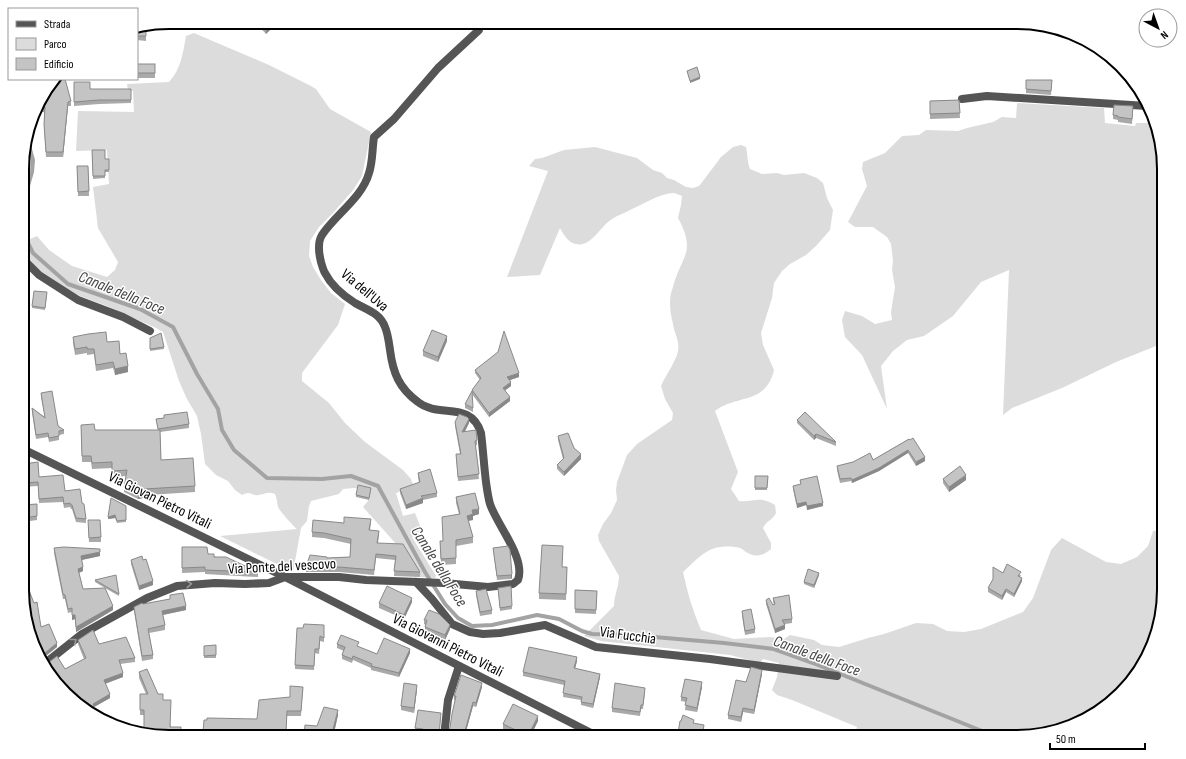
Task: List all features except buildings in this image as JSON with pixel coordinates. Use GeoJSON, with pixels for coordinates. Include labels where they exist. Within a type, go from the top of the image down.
{"type":"FeatureCollection","features":[{"type":"Feature","properties":{"kind":"street","name":"Via dell'Uva"},"geometry":{"type":"LineString","coordinates":[[479,29],[438,68],[394,119],[374,137],[370,172],[358,194],[334,220],[321,237],[318,253],[325,273],[336,288],[352,301],[375,313],[385,326],[395,375],[406,391],[424,406],[431,409],[458,411],[475,420],[481,437],[490,504],[512,546],[517,559],[521,573],[518,580]]}},
{"type":"Feature","properties":{"kind":"street"},"geometry":{"type":"LineString","coordinates":[[962,99],[986,96],[1142,106]]}},
{"type":"Feature","properties":{"kind":"street"},"geometry":{"type":"LineString","coordinates":[[29,265],[39,275],[78,300],[123,317],[150,331]]}},
{"type":"Feature","properties":{"kind":"street","name":"Via Giovan Pietro Vitali"},"geometry":{"type":"LineString","coordinates":[[29,452],[285,577]]}},
{"type":"Feature","properties":{"kind":"street","name":"Via Ponte del vescovo"},"geometry":{"type":"LineString","coordinates":[[48,661],[82,634],[147,598],[177,586],[215,583],[269,583],[285,577],[339,577],[443,583],[488,588],[513,584],[518,580]]}},
{"type":"Feature","properties":{"kind":"street","name":"Via Giovanni Pietro Vitali"},"geometry":{"type":"LineString","coordinates":[[285,577],[585,730]]}},
{"type":"Feature","properties":{"kind":"street","name":"Via Fucchia"},"geometry":{"type":"LineString","coordinates":[[418,582],[452,624],[470,632],[483,634],[500,633],[546,625],[596,647],[710,659],[836,676]]}},
{"type":"Feature","properties":{"kind":"street"},"geometry":{"type":"LineString","coordinates":[[445,730],[448,700],[459,666]]}},
{"type":"Feature","properties":{"kind":"green space"},"geometry":{"type":"Polygon","coordinates":[[[194,33],[269,65],[309,85],[316,89],[330,109],[371,132],[362,176],[354,189],[319,227],[310,241],[309,256],[313,267],[331,293],[345,304],[338,325],[302,373],[302,381],[329,403],[345,423],[365,442],[403,470],[411,479],[414,487],[396,493],[403,516],[415,513],[422,531],[412,537],[436,576],[435,578],[420,577],[415,565],[363,507],[368,501],[368,489],[343,489],[339,494],[311,501],[307,521],[301,528],[293,572],[220,536],[297,529],[279,509],[275,494],[268,493],[257,495],[246,493],[242,495],[235,490],[228,481],[216,475],[205,464],[197,416],[179,381],[163,332],[107,306],[72,293],[42,274],[29,259],[29,239],[37,236],[49,250],[72,266],[107,277],[115,270],[118,262],[98,228],[93,187],[109,184],[107,150],[76,151],[78,111],[134,112],[133,91],[128,91],[127,84],[169,82],[179,66],[186,36],[194,33]]]}},
{"type":"Feature","properties":{"kind":"green space"},"geometry":{"type":"Polygon","coordinates":[[[1017,103],[1104,108],[1105,123],[1135,126],[1136,123],[1150,123],[1157,160],[1157,345],[1116,362],[1062,388],[1012,408],[1003,415],[1009,270],[981,282],[953,316],[924,336],[907,340],[893,351],[881,366],[887,409],[862,355],[845,337],[842,320],[845,311],[862,316],[875,324],[892,320],[891,312],[895,287],[892,270],[893,261],[891,244],[887,237],[873,227],[855,227],[848,222],[867,186],[862,169],[863,162],[885,153],[902,136],[919,135],[926,130],[958,131],[993,122],[1002,117],[1016,118],[1017,103]]]}},
{"type":"Feature","properties":{"kind":"green space"},"geometry":{"type":"Polygon","coordinates":[[[741,145],[746,147],[750,169],[762,174],[777,173],[784,175],[804,173],[817,178],[823,183],[827,198],[833,210],[830,230],[806,255],[790,264],[782,271],[774,283],[772,298],[761,333],[763,345],[774,370],[770,381],[764,389],[757,394],[732,402],[715,411],[738,472],[731,489],[739,501],[765,500],[770,502],[775,505],[776,513],[763,528],[771,543],[771,549],[766,553],[751,555],[737,547],[715,548],[702,555],[683,572],[690,601],[701,630],[734,639],[770,637],[784,639],[790,635],[814,640],[822,645],[839,647],[916,623],[933,624],[947,631],[964,632],[981,629],[1023,612],[1033,598],[1051,550],[1062,538],[1106,562],[1121,564],[1137,557],[1148,546],[1153,531],[1157,531],[1157,599],[1150,635],[1143,652],[1128,675],[1116,689],[1095,706],[1079,716],[1062,723],[1026,730],[856,730],[857,727],[777,695],[772,690],[777,677],[779,663],[763,659],[760,663],[730,655],[601,641],[584,636],[614,606],[619,576],[599,541],[598,535],[617,500],[617,482],[627,455],[637,444],[672,420],[673,413],[665,399],[661,386],[678,351],[678,340],[671,316],[670,300],[676,277],[686,254],[687,247],[684,230],[678,218],[682,196],[673,193],[662,195],[651,200],[611,220],[593,238],[583,244],[575,244],[568,240],[560,228],[540,275],[507,277],[548,171],[529,166],[535,159],[564,150],[595,147],[637,158],[653,170],[662,173],[667,178],[686,187],[693,188],[699,186],[721,157],[733,147],[741,145]]]}},
{"type":"Feature","properties":{"kind":"waterway","name":"Canale della Foce"},"geometry":{"type":"LineString","coordinates":[[29,182],[33,160],[30,150]]}},
{"type":"Feature","properties":{"kind":"waterway","name":"Canale della Foce"},"geometry":{"type":"LineString","coordinates":[[29,245],[33,253],[68,284],[140,309],[173,327],[197,374],[218,409],[222,430],[234,450],[267,478],[322,479],[351,476],[378,486],[425,572],[445,604],[458,618],[472,626],[492,625],[537,615],[559,619],[582,631],[592,634],[631,635],[774,649],[813,663],[980,730]]}}]}
